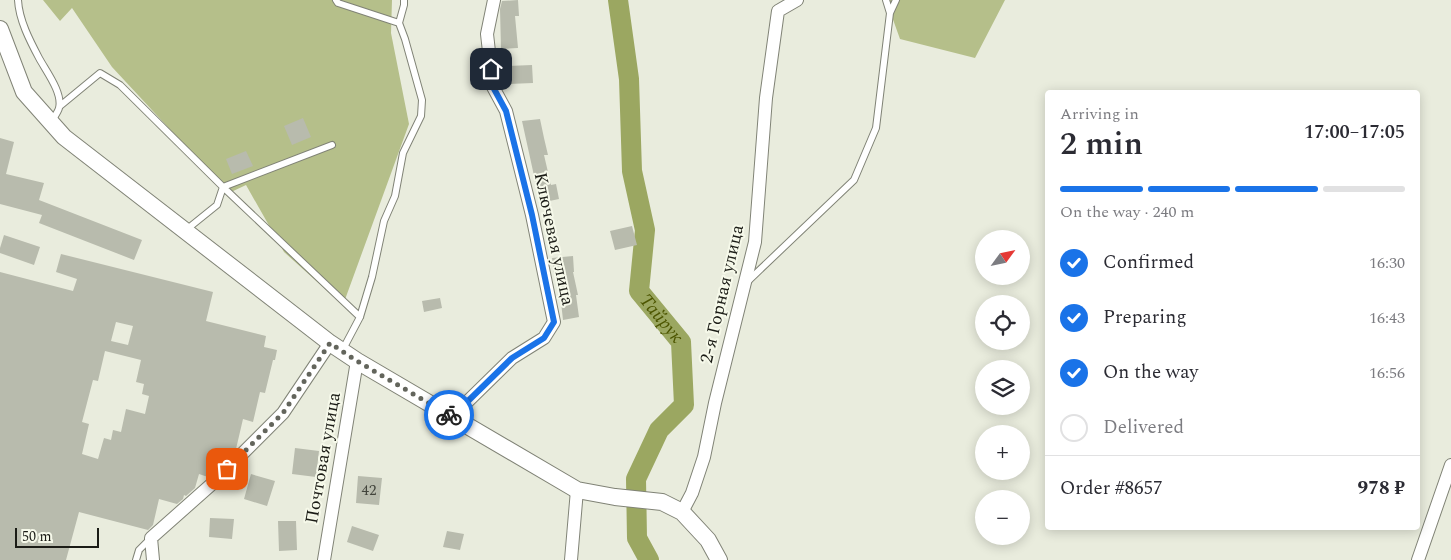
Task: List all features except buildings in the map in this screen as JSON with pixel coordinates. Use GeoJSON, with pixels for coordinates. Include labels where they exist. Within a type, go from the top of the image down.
{"type":"FeatureCollection","features":[{"type":"Feature","properties":{"kind":"street","name":"Ключевая улица"},"geometry":{"type":"LineString","coordinates":[[456,419],[466,403],[512,358],[544,338],[554,322],[532,215],[506,111],[493,87],[487,34],[494,0]]}},
{"type":"Feature","properties":{"kind":"street","name":"2-я Горная улица"},"geometry":{"type":"LineString","coordinates":[[682,512],[692,493],[704,457],[715,404],[755,242],[766,98],[779,6],[797,0]]}},
{"type":"Feature","properties":{"kind":"street"},"geometry":{"type":"LineString","coordinates":[[0,29],[24,92],[64,137],[336,347],[577,490],[615,497],[662,502],[682,512],[708,540],[718,560]]}},
{"type":"Feature","properties":{"kind":"street"},"geometry":{"type":"LineString","coordinates":[[153,560],[151,538],[214,483],[283,413],[336,347]]}},
{"type":"Feature","properties":{"kind":"street","name":"Почтовая улица"},"geometry":{"type":"LineString","coordinates":[[324,560],[357,361]]}},
{"type":"Feature","properties":{"kind":"street"},"geometry":{"type":"LineString","coordinates":[[1418,560],[1451,465]]}},
{"type":"Feature","properties":{"kind":"street"},"geometry":{"type":"LineString","coordinates":[[571,560],[577,490]]}},
{"type":"Feature","properties":{"kind":"lane"},"geometry":{"type":"LineString","coordinates":[[18,0],[28,34],[40,60],[57,87],[60,106]]}},
{"type":"Feature","properties":{"kind":"lane"},"geometry":{"type":"LineString","coordinates":[[336,0],[338,3],[399,23]]}},
{"type":"Feature","properties":{"kind":"lane"},"geometry":{"type":"LineString","coordinates":[[336,347],[360,317],[372,277],[384,221],[395,196],[403,153],[421,116],[422,100],[399,23],[404,0]]}},
{"type":"Feature","properties":{"kind":"lane"},"geometry":{"type":"LineString","coordinates":[[886,0],[890,13]]}},
{"type":"Feature","properties":{"kind":"lane"},"geometry":{"type":"LineString","coordinates":[[744,285],[854,180],[876,128],[890,13],[896,0]]}},
{"type":"Feature","properties":{"kind":"lane"},"geometry":{"type":"LineString","coordinates":[[51,122],[60,106],[100,73],[120,85],[223,187],[360,317]]}},
{"type":"Feature","properties":{"kind":"lane"},"geometry":{"type":"LineString","coordinates":[[186,231],[217,204],[223,187],[332,145]]}},
{"type":"Feature","properties":{"kind":"lane"},"geometry":{"type":"LineString","coordinates":[[136,560],[139,550],[151,538]]}},
{"type":"Feature","properties":{"kind":"green space"},"geometry":{"type":"Polygon","coordinates":[[[43,0],[392,0],[391,33],[409,124],[343,305],[284,252],[246,185],[229,193],[112,67],[72,8],[60,21],[43,0]]]}},
{"type":"Feature","properties":{"kind":"green space"},"geometry":{"type":"Polygon","coordinates":[[[886,0],[1005,0],[975,58],[900,39],[886,0]]]}},
{"type":"Feature","properties":{"kind":"waterway","name":"Тайрук"},"geometry":{"type":"LineString","coordinates":[[618,0],[629,79],[632,171],[645,230],[639,291],[681,342],[684,405],[659,430],[636,479],[637,538],[649,560]]}},
{"type":"Feature","properties":{"kind":"way so far"},"geometry":{"type":"LineString","coordinates":[[227,469],[283,413],[330,343],[449,415]]}},
{"type":"Feature","properties":{"kind":"route"},"geometry":{"type":"LineString","coordinates":[[449,415],[456,419],[466,403],[512,358],[544,338],[554,322],[532,215],[506,111],[493,87],[491,69]]}}]}
